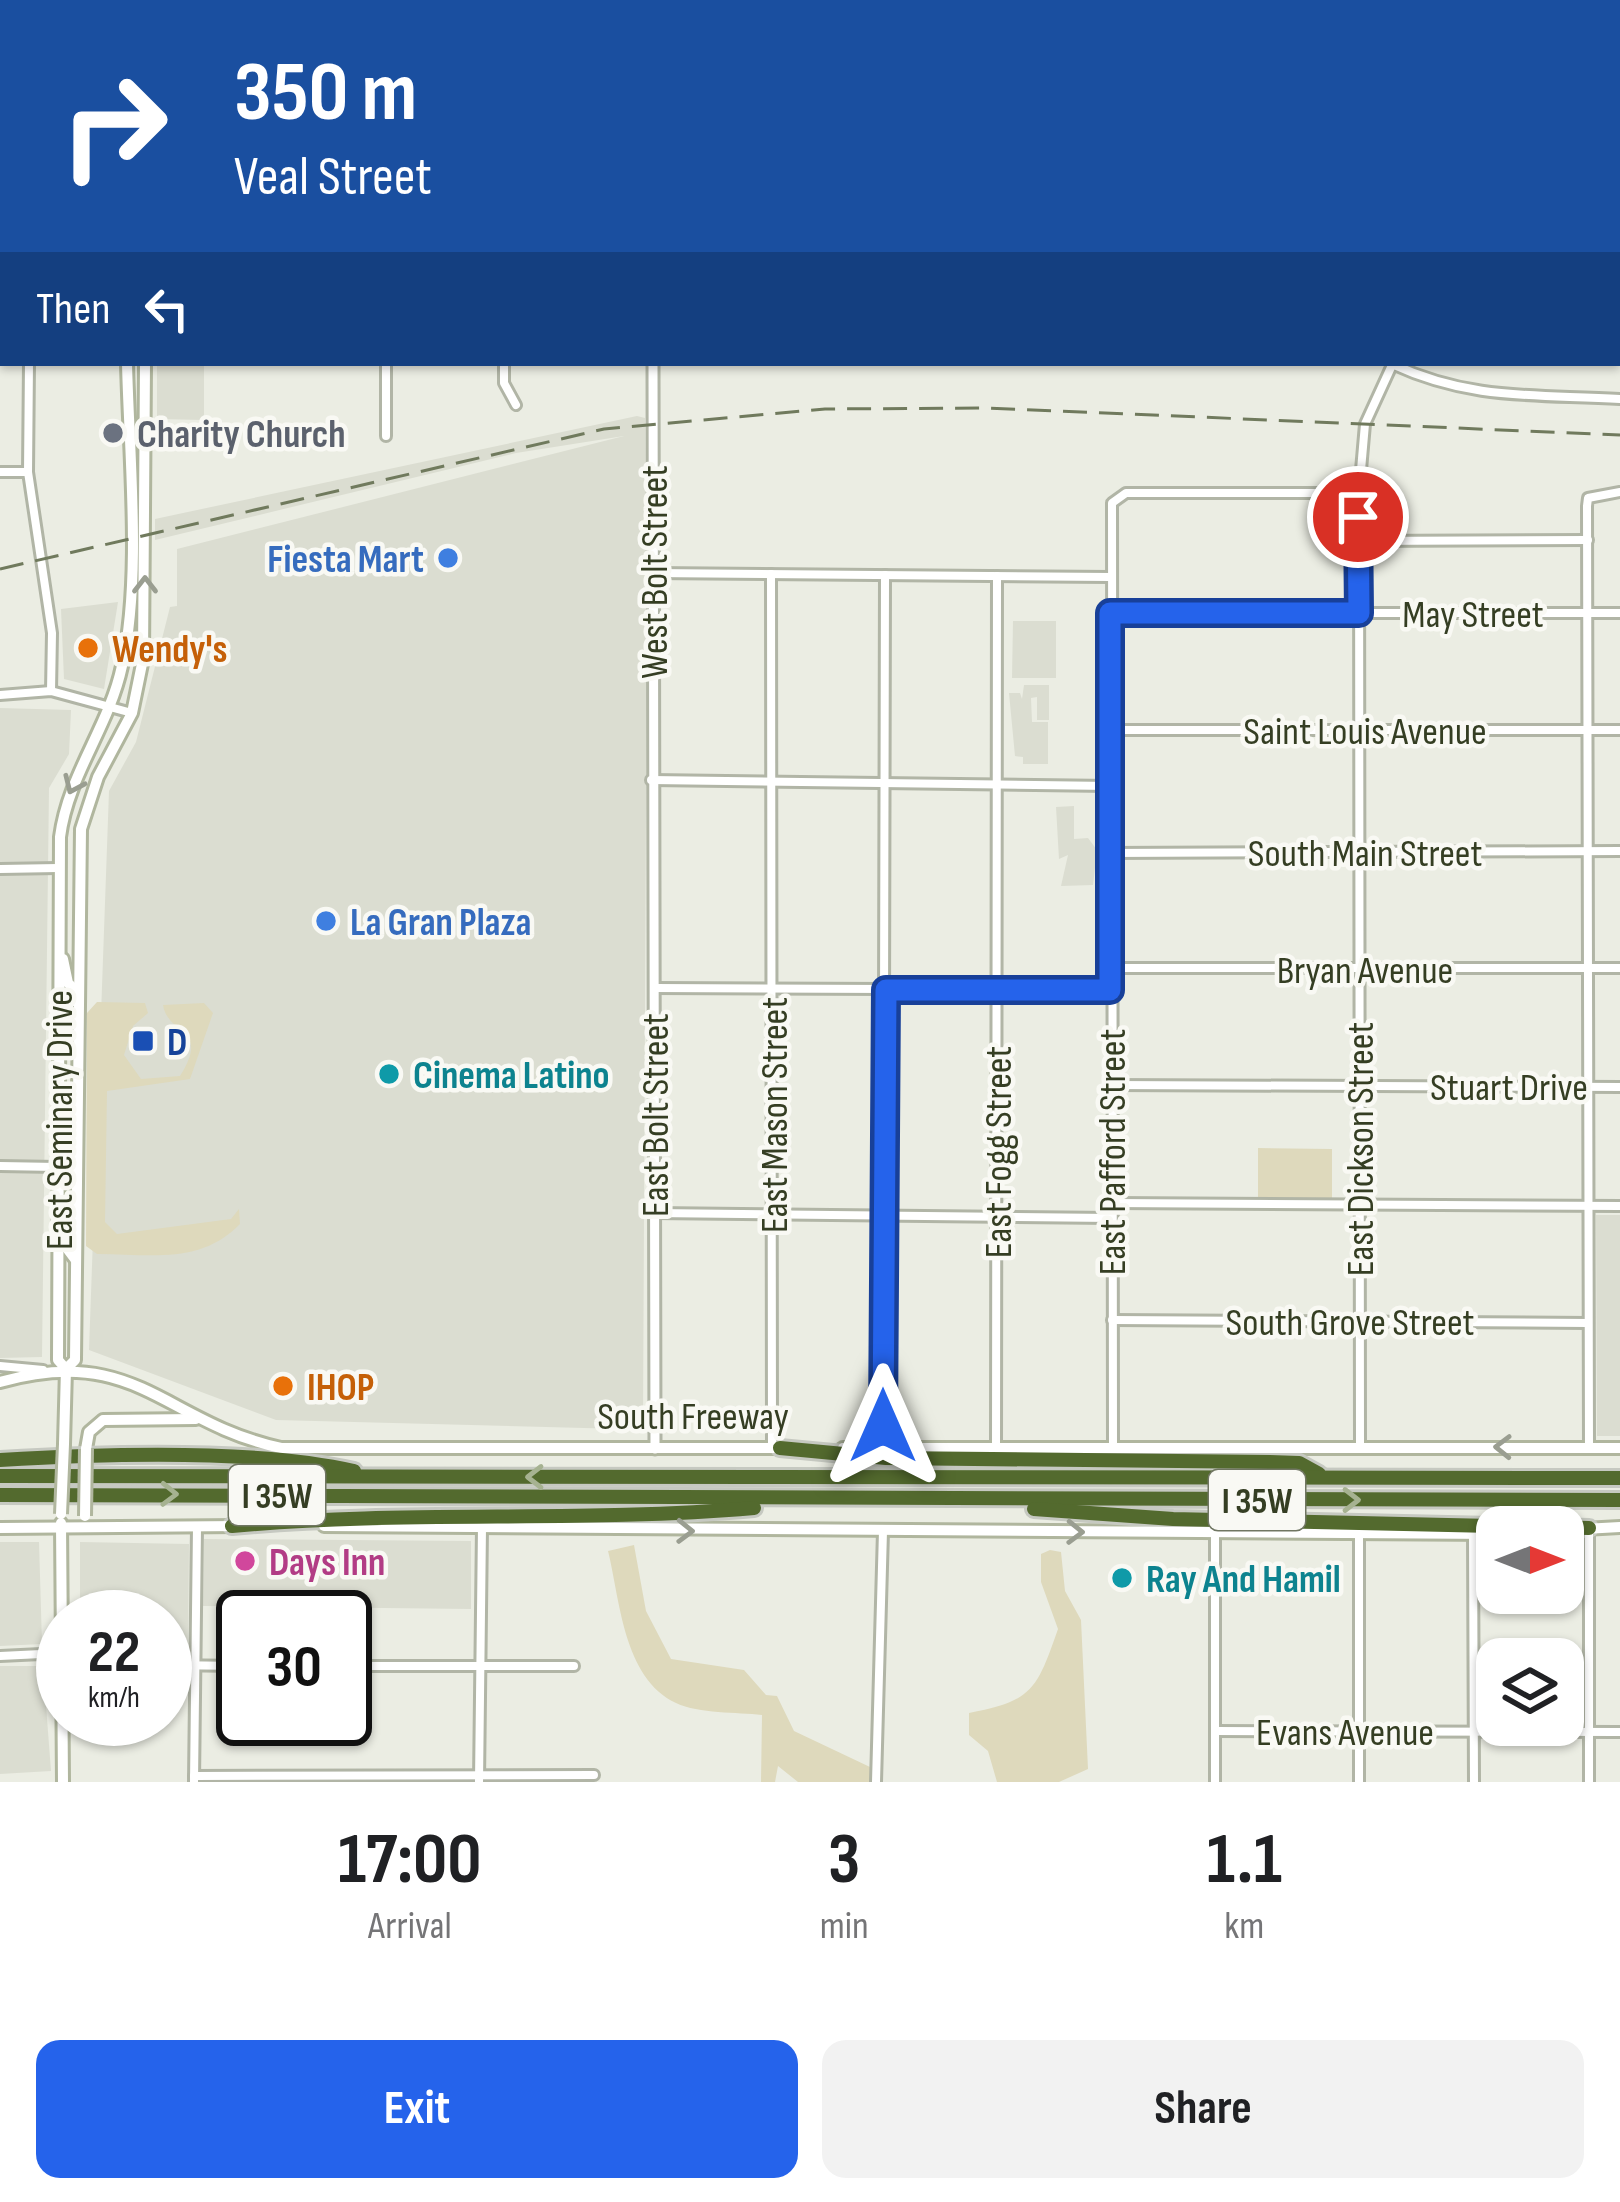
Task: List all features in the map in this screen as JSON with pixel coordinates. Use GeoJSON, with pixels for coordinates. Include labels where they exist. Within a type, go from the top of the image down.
{"type":"FeatureCollection","features":[{"type":"Feature","properties":{"kind":"highway"},"geometry":{"type":"LineString","coordinates":[[776,1448],[886,1458],[1284,1462],[1324,1476]]}},
{"type":"Feature","properties":{"kind":"highway"},"geometry":{"type":"LineString","coordinates":[[0,1460],[100,1457],[319,1463],[382,1477]]}},
{"type":"Feature","properties":{"kind":"highway","name":"South Freeway"},"geometry":{"type":"LineString","coordinates":[[0,1475],[1620,1478]]}},
{"type":"Feature","properties":{"kind":"highway","name":"I 35W"},"geometry":{"type":"LineString","coordinates":[[0,1495],[982,1502],[1620,1500]]}},
{"type":"Feature","properties":{"kind":"highway"},"geometry":{"type":"LineString","coordinates":[[232,1526],[308,1519],[658,1516],[842,1501]]}},
{"type":"Feature","properties":{"kind":"highway"},"geometry":{"type":"LineString","coordinates":[[982,1502],[1125,1517],[1589,1528]]}},
{"type":"Feature","properties":{"kind":"main road","name":"East Seminary Drive"},"geometry":{"type":"LineString","coordinates":[[62,1590],[66,1370],[58,1360],[58,868],[68,790],[110,708],[124,662],[129,608],[127,366]]}},
{"type":"Feature","properties":{"kind":"main road","name":"East Seminary Drive"},"geometry":{"type":"LineString","coordinates":[[66,1370],[75,1360],[77,907],[82,815],[132,713],[145,629],[145,366]]}},
{"type":"Feature","properties":{"kind":"main road"},"geometry":{"type":"LineString","coordinates":[[58,868],[70,879],[77,907]]}},
{"type":"Feature","properties":{"kind":"main road"},"geometry":{"type":"LineString","coordinates":[[58,939],[68,983],[78,993],[68,1004],[58,1061]]}},
{"type":"Feature","properties":{"kind":"main road"},"geometry":{"type":"LineString","coordinates":[[57,1196],[64,1212],[66,1247],[76,1260]]}},
{"type":"Feature","properties":{"kind":"main road","name":"South Freeway"},"geometry":{"type":"LineString","coordinates":[[0,1382],[44,1370],[66,1370],[135,1382],[233,1436],[281,1448],[1620,1448]]}},
{"type":"Feature","properties":{"kind":"main road"},"geometry":{"type":"LineString","coordinates":[[85,1520],[89,1432],[103,1420],[199,1419]]}},
{"type":"Feature","properties":{"kind":"main road"},"geometry":{"type":"LineString","coordinates":[[0,1528],[85,1520],[197,1527],[1473,1534]]}},
{"type":"Feature","properties":{"kind":"main road"},"geometry":{"type":"LineString","coordinates":[[1584,1529],[1620,1527]]}},
{"type":"Feature","properties":{"kind":"main road","name":"East Seminary Drive"},"geometry":{"type":"LineString","coordinates":[[63,1746],[63,1782]]}},
{"type":"Feature","properties":{"kind":"street"},"geometry":{"type":"LineString","coordinates":[[28,366],[28,472],[52,633],[51,692]]}},
{"type":"Feature","properties":{"kind":"street"},"geometry":{"type":"LineString","coordinates":[[386,366],[386,436]]}},
{"type":"Feature","properties":{"kind":"street"},"geometry":{"type":"LineString","coordinates":[[504,366],[504,383],[516,405]]}},
{"type":"Feature","properties":{"kind":"street","name":"West Bolt Street"},"geometry":{"type":"LineString","coordinates":[[651,780],[652,366]]}},
{"type":"Feature","properties":{"kind":"street","name":"East Dickson Street"},"geometry":{"type":"LineString","coordinates":[[1360,1446],[1359,493],[1365,424],[1391,366]]}},
{"type":"Feature","properties":{"kind":"street"},"geometry":{"type":"LineString","coordinates":[[1396,366],[1442,387],[1469,392],[1620,398]]}},
{"type":"Feature","properties":{"kind":"street"},"geometry":{"type":"LineString","coordinates":[[0,472],[28,472]]}},
{"type":"Feature","properties":{"kind":"street"},"geometry":{"type":"LineString","coordinates":[[1588,1448],[1588,498],[1620,492]]}},
{"type":"Feature","properties":{"kind":"street","name":"East Pafford Street"},"geometry":{"type":"LineString","coordinates":[[1113,1450],[1112,502],[1126,493],[1359,493]]}},
{"type":"Feature","properties":{"kind":"street"},"geometry":{"type":"LineString","coordinates":[[1358,542],[1588,540]]}},
{"type":"Feature","properties":{"kind":"street"},"geometry":{"type":"LineString","coordinates":[[652,573],[1110,577]]}},
{"type":"Feature","properties":{"kind":"street","name":"East Mason Street"},"geometry":{"type":"LineString","coordinates":[[771,574],[776,1448]]}},
{"type":"Feature","properties":{"kind":"street"},"geometry":{"type":"LineString","coordinates":[[883,1448],[885,575]]}},
{"type":"Feature","properties":{"kind":"street","name":"East Fogg Street"},"geometry":{"type":"LineString","coordinates":[[996,1448],[997,576]]}},
{"type":"Feature","properties":{"kind":"street","name":"May Street"},"geometry":{"type":"LineString","coordinates":[[1110,613],[1620,613]]}},
{"type":"Feature","properties":{"kind":"street"},"geometry":{"type":"LineString","coordinates":[[0,695],[51,692],[132,713]]}},
{"type":"Feature","properties":{"kind":"street","name":"Saint Louis Avenue"},"geometry":{"type":"LineString","coordinates":[[1110,730],[1620,730]]}},
{"type":"Feature","properties":{"kind":"street"},"geometry":{"type":"LineString","coordinates":[[651,780],[1110,786]]}},
{"type":"Feature","properties":{"kind":"street","name":"East Bolt Street"},"geometry":{"type":"LineString","coordinates":[[651,780],[655,1449]]}},
{"type":"Feature","properties":{"kind":"street","name":"South Main Street"},"geometry":{"type":"LineString","coordinates":[[1109,853],[1620,850]]}},
{"type":"Feature","properties":{"kind":"street"},"geometry":{"type":"LineString","coordinates":[[0,869],[58,868]]}},
{"type":"Feature","properties":{"kind":"street","name":"Bryan Avenue"},"geometry":{"type":"LineString","coordinates":[[1110,968],[1620,968]]}},
{"type":"Feature","properties":{"kind":"street"},"geometry":{"type":"LineString","coordinates":[[654,988],[1110,990]]}},
{"type":"Feature","properties":{"kind":"street","name":"Stuart Drive"},"geometry":{"type":"LineString","coordinates":[[1111,1084],[1620,1087]]}},
{"type":"Feature","properties":{"kind":"street"},"geometry":{"type":"LineString","coordinates":[[0,1166],[57,1167]]}},
{"type":"Feature","properties":{"kind":"street"},"geometry":{"type":"LineString","coordinates":[[1112,1203],[1620,1206]]}},
{"type":"Feature","properties":{"kind":"street"},"geometry":{"type":"LineString","coordinates":[[654,1213],[1112,1217]]}},
{"type":"Feature","properties":{"kind":"street","name":"South Grove Street"},"geometry":{"type":"LineString","coordinates":[[1112,1320],[1588,1322]]}},
{"type":"Feature","properties":{"kind":"street"},"geometry":{"type":"LineString","coordinates":[[0,1366],[44,1370]]}},
{"type":"Feature","properties":{"kind":"street"},"geometry":{"type":"LineString","coordinates":[[197,1527],[194,1779],[594,1775]]}},
{"type":"Feature","properties":{"kind":"street"},"geometry":{"type":"LineString","coordinates":[[479,1779],[482,1527]]}},
{"type":"Feature","properties":{"kind":"street"},"geometry":{"type":"LineString","coordinates":[[1589,1528],[1589,1782]]}},
{"type":"Feature","properties":{"kind":"street"},"geometry":{"type":"LineString","coordinates":[[1215,1530],[1215,1782]]}},
{"type":"Feature","properties":{"kind":"street"},"geometry":{"type":"LineString","coordinates":[[876,1782],[883,1531]]}},
{"type":"Feature","properties":{"kind":"street"},"geometry":{"type":"LineString","coordinates":[[1359,1533],[1359,1782]]}},
{"type":"Feature","properties":{"kind":"street"},"geometry":{"type":"LineString","coordinates":[[1473,1534],[1474,1782]]}},
{"type":"Feature","properties":{"kind":"street"},"geometry":{"type":"LineString","coordinates":[[0,1656],[36,1655]]}},
{"type":"Feature","properties":{"kind":"street"},"geometry":{"type":"LineString","coordinates":[[192,1666],[216,1666]]}},
{"type":"Feature","properties":{"kind":"street"},"geometry":{"type":"LineString","coordinates":[[372,1666],[574,1666]]}},
{"type":"Feature","properties":{"kind":"street","name":"Evans Avenue"},"geometry":{"type":"LineString","coordinates":[[1214,1731],[1620,1732]]}},
{"type":"Feature","properties":{"kind":"shaded area"},"geometry":{"type":"Polygon","coordinates":[[[157,366],[204,366],[204,420],[157,419],[157,366]]]}},
{"type":"Feature","properties":{"kind":"shaded area","name":"La Gran Plaza"},"geometry":{"type":"Polygon","coordinates":[[[645,418],[647,608],[643,1421],[622,1429],[276,1420],[89,1350],[109,791],[136,742],[170,607],[177,606],[177,549],[624,436],[516,453],[155,540],[155,519],[645,418]]]}},
{"type":"Feature","properties":{"kind":"shaded area"},"geometry":{"type":"Polygon","coordinates":[[[118,602],[104,689],[64,679],[61,609],[118,602]]]}},
{"type":"Feature","properties":{"kind":"shaded area"},"geometry":{"type":"Polygon","coordinates":[[[1013,621],[1056,621],[1056,678],[1012,678],[1013,621]]]}},
{"type":"Feature","properties":{"kind":"shaded area"},"geometry":{"type":"Polygon","coordinates":[[[1024,685],[1049,685],[1049,720],[1037,720],[1037,697],[1031,698],[1032,722],[1048,722],[1048,764],[1023,764],[1023,757],[1015,756],[1009,693],[1020,693],[1022,699],[1024,685]]]}},
{"type":"Feature","properties":{"kind":"shaded area"},"geometry":{"type":"Polygon","coordinates":[[[0,708],[71,710],[69,754],[49,788],[42,1357],[0,1358],[0,708]]]}},
{"type":"Feature","properties":{"kind":"shaded area"},"geometry":{"type":"Polygon","coordinates":[[[1074,806],[1074,839],[1088,838],[1097,850],[1093,885],[1061,886],[1068,855],[1059,859],[1056,807],[1074,806]]]}},
{"type":"Feature","properties":{"kind":"shaded area"},"geometry":{"type":"Polygon","coordinates":[[[97,1002],[145,1003],[148,1013],[133,1026],[124,1055],[141,1079],[180,1076],[188,1060],[190,1040],[166,1015],[163,1005],[204,1003],[213,1013],[190,1079],[107,1091],[105,1222],[117,1234],[231,1219],[239,1209],[240,1224],[208,1246],[155,1255],[97,1254],[86,1246],[87,1013],[97,1002]]]}},
{"type":"Feature","properties":{"kind":"shaded area"},"geometry":{"type":"Polygon","coordinates":[[[1258,1148],[1332,1149],[1332,1201],[1258,1201],[1258,1148]]]}},
{"type":"Feature","properties":{"kind":"shaded area"},"geometry":{"type":"Polygon","coordinates":[[[1596,1215],[1620,1215],[1620,1436],[1597,1436],[1596,1215]]]}},
{"type":"Feature","properties":{"kind":"shaded area"},"geometry":{"type":"Polygon","coordinates":[[[204,1539],[471,1541],[471,1609],[372,1608],[372,1590],[216,1590],[216,1606],[203,1606],[204,1539]]]}},
{"type":"Feature","properties":{"kind":"shaded area"},"geometry":{"type":"Polygon","coordinates":[[[0,1542],[39,1542],[36,1644],[0,1646],[0,1542]]]}},
{"type":"Feature","properties":{"kind":"shaded area"},"geometry":{"type":"Polygon","coordinates":[[[80,1542],[189,1544],[189,1590],[80,1590],[80,1542]]]}},
{"type":"Feature","properties":{"kind":"shaded area"},"geometry":{"type":"Polygon","coordinates":[[[634,1545],[646,1611],[671,1659],[744,1670],[766,1695],[777,1696],[794,1731],[870,1767],[870,1782],[798,1782],[778,1766],[775,1782],[761,1782],[762,1715],[696,1709],[658,1691],[634,1657],[608,1551],[634,1545]]]}},
{"type":"Feature","properties":{"kind":"shaded area"},"geometry":{"type":"Polygon","coordinates":[[[1061,1552],[1065,1591],[1081,1620],[1088,1769],[1059,1782],[997,1782],[988,1751],[969,1735],[969,1713],[1020,1697],[1044,1666],[1058,1629],[1041,1582],[1041,1554],[1061,1552]]]}},
{"type":"Feature","properties":{"kind":"shaded area"},"geometry":{"type":"Polygon","coordinates":[[[0,1666],[36,1666],[36,1746],[49,1746],[51,1771],[0,1774],[0,1666]]]}},
{"type":"Feature","properties":{"kind":"railway"},"geometry":{"type":"LineString","coordinates":[[0,569],[604,429],[825,409],[988,408],[1620,435]]}},
{"type":"Feature","properties":{"kind":"place","name":"Charity Church"},"geometry":{"type":"Point","coordinates":[113,433]}},
{"type":"Feature","properties":{"kind":"place","name":"Fiesta Mart"},"geometry":{"type":"Point","coordinates":[448,558]}},
{"type":"Feature","properties":{"kind":"place","name":"Wendy's"},"geometry":{"type":"Point","coordinates":[88,648]}},
{"type":"Feature","properties":{"kind":"place","name":"La Gran Plaza"},"geometry":{"type":"Point","coordinates":[326,921]}},
{"type":"Feature","properties":{"kind":"place","name":"D"},"geometry":{"type":"Point","coordinates":[143,1041]}},
{"type":"Feature","properties":{"kind":"place","name":"Cinema Latino"},"geometry":{"type":"Point","coordinates":[389,1074]}},
{"type":"Feature","properties":{"kind":"place","name":"IHOP"},"geometry":{"type":"Point","coordinates":[283,1386]}},
{"type":"Feature","properties":{"kind":"place","name":"Days Inn"},"geometry":{"type":"Point","coordinates":[245,1561]}},
{"type":"Feature","properties":{"kind":"place","name":"Ray And Hamil"},"geometry":{"type":"Point","coordinates":[1122,1578]}},
{"type":"Feature","properties":{"kind":"route"},"geometry":{"type":"LineString","coordinates":[[883,1426],[886,990],[1110,990],[1110,613],[1359,613],[1358,517]]}}]}
